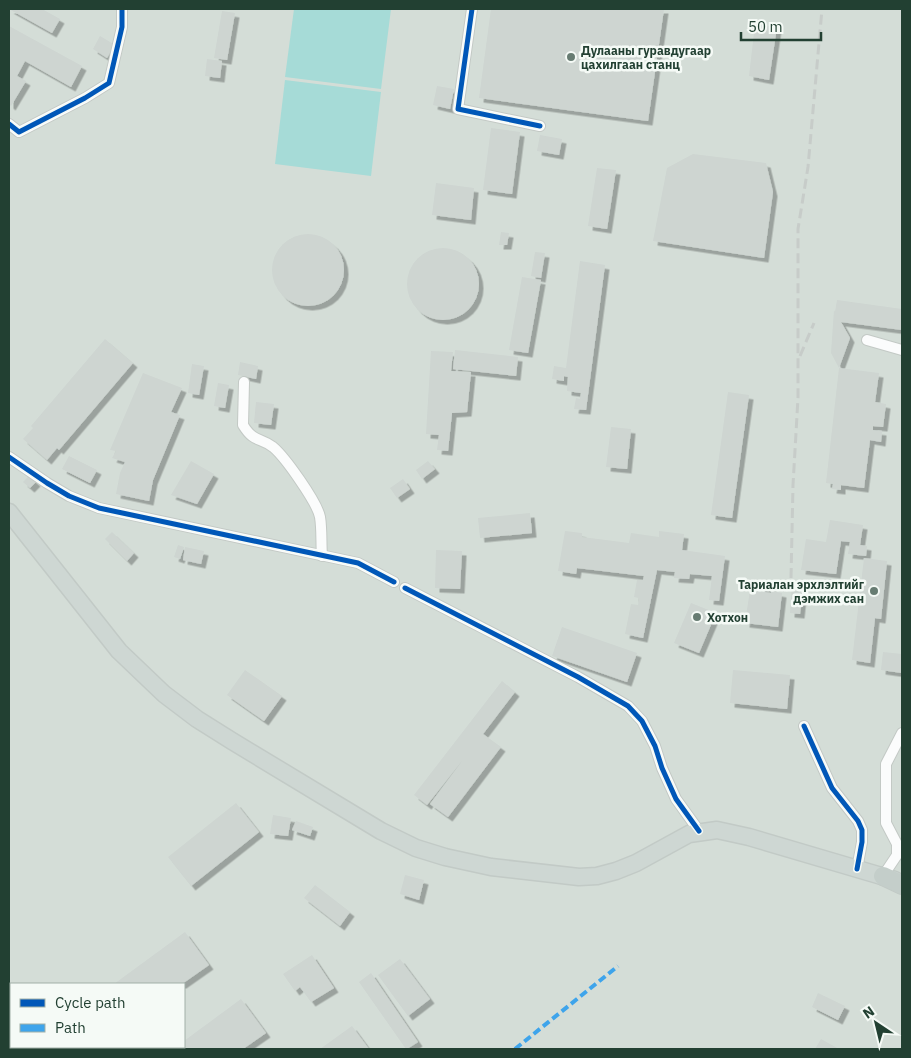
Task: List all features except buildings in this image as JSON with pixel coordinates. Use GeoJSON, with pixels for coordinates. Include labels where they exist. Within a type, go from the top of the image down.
{"type":"FeatureCollection","features":[{"type":"Feature","properties":{"kind":"highway"},"geometry":{"type":"LineString","coordinates":[[882,876],[902,877]]}},
{"type":"Feature","properties":{"kind":"highway"},"geometry":{"type":"LineString","coordinates":[[882,876],[902,883]]}},
{"type":"Feature","properties":{"kind":"main road"},"geometry":{"type":"LineString","coordinates":[[9,512],[119,651],[164,694],[211,728],[404,843],[434,854],[472,863],[579,878],[597,876],[625,868],[682,837],[699,831],[717,830],[738,834],[882,876]]}},
{"type":"Feature","properties":{"kind":"street"},"geometry":{"type":"LineString","coordinates":[[9,124],[19,132],[86,98],[109,83],[122,27],[122,9]]}},
{"type":"Feature","properties":{"kind":"street"},"geometry":{"type":"LineString","coordinates":[[472,9],[458,110],[540,126]]}},
{"type":"Feature","properties":{"kind":"street"},"geometry":{"type":"LineString","coordinates":[[867,340],[902,350]]}},
{"type":"Feature","properties":{"kind":"street"},"geometry":{"type":"LineString","coordinates":[[244,382],[243,425],[255,439],[272,446],[288,462],[310,498],[320,516],[322,556]]}},
{"type":"Feature","properties":{"kind":"street"},"geometry":{"type":"LineString","coordinates":[[9,457],[69,496],[99,508],[358,564],[394,582]]}},
{"type":"Feature","properties":{"kind":"street"},"geometry":{"type":"LineString","coordinates":[[405,588],[578,677],[628,706],[642,721],[655,746],[662,768],[676,799],[699,831]]}},
{"type":"Feature","properties":{"kind":"street"},"geometry":{"type":"LineString","coordinates":[[804,726],[832,788],[858,821],[862,830],[862,842],[857,868]]}},
{"type":"Feature","properties":{"kind":"street"},"geometry":{"type":"LineString","coordinates":[[882,876],[897,855],[897,844],[886,824],[886,764],[902,733]]}},
{"type":"Feature","properties":{"kind":"shaded area"},"geometry":{"type":"Polygon","coordinates":[[[9,9],[902,9],[902,1049],[9,1049],[9,9]]]}},
{"type":"Feature","properties":{"kind":"water"},"geometry":{"type":"Polygon","coordinates":[[[294,9],[391,9],[381,89],[285,77],[294,9]]]}},
{"type":"Feature","properties":{"kind":"water"},"geometry":{"type":"Polygon","coordinates":[[[285,80],[381,92],[371,176],[275,164],[285,80]]]}},
{"type":"Feature","properties":{"kind":"railway"},"geometry":{"type":"LineString","coordinates":[[791,578],[793,485],[798,398],[798,229],[808,167],[822,9]]}},
{"type":"Feature","properties":{"kind":"railway"},"geometry":{"type":"LineString","coordinates":[[800,356],[814,323]]}},
{"type":"Feature","properties":{"kind":"marked path"},"geometry":{"type":"LineString","coordinates":[[515,1049],[618,966]]}},
{"type":"Feature","properties":{"kind":"cycle path"},"geometry":{"type":"LineString","coordinates":[[9,124],[19,132],[85,98],[109,83],[122,27],[122,9]]}},
{"type":"Feature","properties":{"kind":"cycle path"},"geometry":{"type":"LineString","coordinates":[[472,9],[458,109],[540,126]]}},
{"type":"Feature","properties":{"kind":"cycle path"},"geometry":{"type":"LineString","coordinates":[[9,457],[69,496],[99,508],[358,563],[394,582]]}},
{"type":"Feature","properties":{"kind":"cycle path"},"geometry":{"type":"LineString","coordinates":[[405,588],[578,677],[628,706],[642,721],[655,746],[662,768],[676,799],[699,831]]}},
{"type":"Feature","properties":{"kind":"cycle path"},"geometry":{"type":"LineString","coordinates":[[804,726],[832,788],[858,821],[862,830],[862,842],[857,869]]}},
{"type":"Feature","properties":{"kind":"place","name":"Дулааны гуравдугаар цахилгаан станц"},"geometry":{"type":"Point","coordinates":[571,57]}},
{"type":"Feature","properties":{"kind":"place","name":"Тариалан эрхлэлтийг дэмжих сан"},"geometry":{"type":"Point","coordinates":[874,591]}},
{"type":"Feature","properties":{"kind":"place","name":"Хотхон"},"geometry":{"type":"Point","coordinates":[697,617]}}]}
